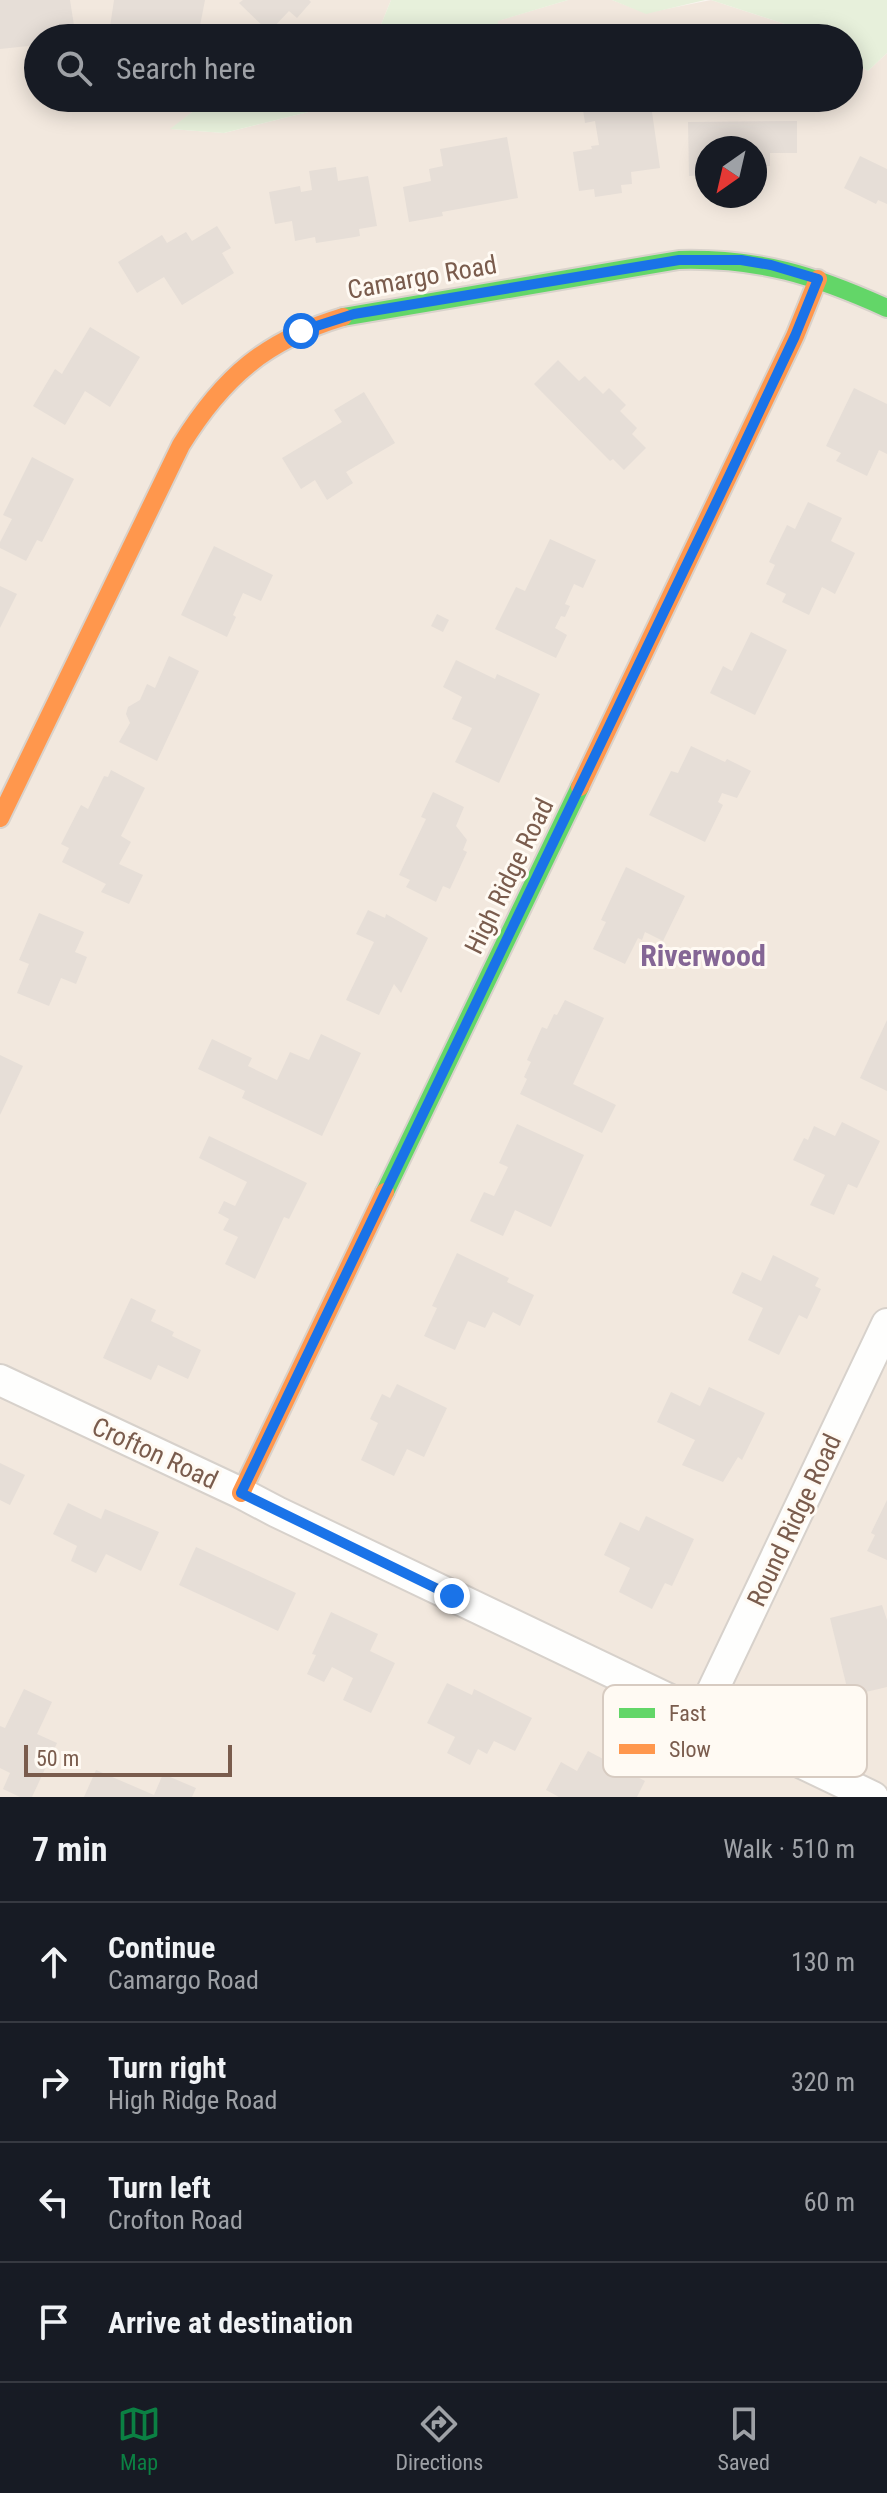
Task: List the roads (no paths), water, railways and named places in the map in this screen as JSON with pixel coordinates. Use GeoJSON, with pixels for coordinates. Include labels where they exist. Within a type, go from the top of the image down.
{"type":"FeatureCollection","features":[{"type":"Feature","properties":{"kind":"street","name":"Camargo Road"},"geometry":{"type":"LineString","coordinates":[[4,801],[194,422],[230,379],[276,343],[314,326],[354,314],[679,260],[741,260],[771,265],[818,279],[887,308]]}},
{"type":"Feature","properties":{"kind":"street","name":"High Ridge Road"},"geometry":{"type":"LineString","coordinates":[[241,1493],[717,501],[795,336],[818,279]]}},
{"type":"Feature","properties":{"kind":"street","name":"Round Ridge Road"},"geometry":{"type":"LineString","coordinates":[[715,1685],[887,1324]]}},
{"type":"Feature","properties":{"kind":"street","name":"Crofton Road"},"geometry":{"type":"LineString","coordinates":[[0,1380],[638,1685]]}},
{"type":"Feature","properties":{"kind":"street","name":"Crofton Road"},"geometry":{"type":"LineString","coordinates":[[831,1777],[873,1797]]}},
{"type":"Feature","properties":{"kind":"district","name":"Riverwood"},"geometry":{"type":"Point","coordinates":[703,955]}}]}
